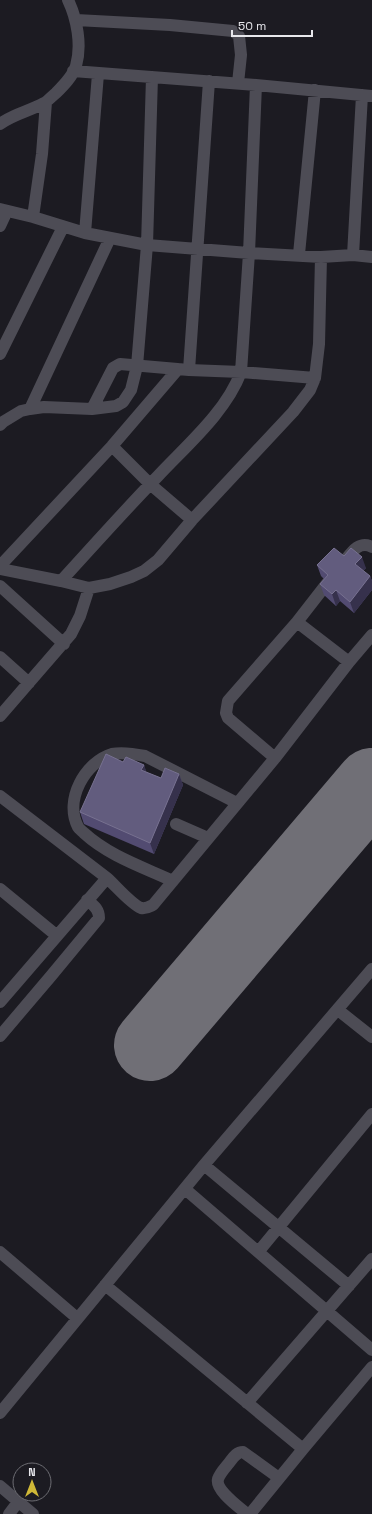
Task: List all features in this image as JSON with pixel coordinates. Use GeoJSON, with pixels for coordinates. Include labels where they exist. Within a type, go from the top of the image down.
{"type":"FeatureCollection","features":[{"type":"Feature","properties":{"kind":"street"},"geometry":{"type":"LineString","coordinates":[[0,124],[10,117],[46,102],[63,86],[74,72],[78,54],[76,20],[68,0]]}},
{"type":"Feature","properties":{"kind":"street"},"geometry":{"type":"LineString","coordinates":[[76,20],[170,25],[234,31],[239,36],[241,47],[238,83]]}},
{"type":"Feature","properties":{"kind":"street"},"geometry":{"type":"LineString","coordinates":[[74,72],[256,84],[367,95],[353,256]]}},
{"type":"Feature","properties":{"kind":"street"},"geometry":{"type":"LineString","coordinates":[[85,233],[98,74]]}},
{"type":"Feature","properties":{"kind":"street"},"geometry":{"type":"LineString","coordinates":[[1,422],[21,411],[44,407],[108,408],[123,402],[131,390],[137,366],[147,245],[152,78]]}},
{"type":"Feature","properties":{"kind":"street"},"geometry":{"type":"LineString","coordinates":[[0,568],[184,369],[197,250],[208,81]]}},
{"type":"Feature","properties":{"kind":"street"},"geometry":{"type":"LineString","coordinates":[[61,581],[205,426],[234,388],[241,372],[256,84]]}},
{"type":"Feature","properties":{"kind":"street"},"geometry":{"type":"LineString","coordinates":[[300,254],[315,90]]}},
{"type":"Feature","properties":{"kind":"street"},"geometry":{"type":"LineString","coordinates":[[34,218],[42,154],[46,102]]}},
{"type":"Feature","properties":{"kind":"street"},"geometry":{"type":"LineString","coordinates":[[0,226],[3,210],[85,233],[147,245],[248,253],[372,257]]}},
{"type":"Feature","properties":{"kind":"street"},"geometry":{"type":"LineString","coordinates":[[0,354],[63,227]]}},
{"type":"Feature","properties":{"kind":"street"},"geometry":{"type":"LineString","coordinates":[[30,409],[110,238]]}},
{"type":"Feature","properties":{"kind":"street"},"geometry":{"type":"LineString","coordinates":[[0,568],[88,588],[110,584],[131,577],[144,571],[158,560],[192,520],[293,412],[310,390],[315,378],[319,344],[321,256]]}},
{"type":"Feature","properties":{"kind":"street"},"geometry":{"type":"LineString","coordinates":[[92,408],[114,368],[120,364],[315,378]]}},
{"type":"Feature","properties":{"kind":"street"},"geometry":{"type":"LineString","coordinates":[[112,446],[150,484],[192,520]]}},
{"type":"Feature","properties":{"kind":"street"},"geometry":{"type":"LineString","coordinates":[[275,758],[228,718],[226,706],[228,701],[297,622],[356,547],[363,545],[372,547]]}},
{"type":"Feature","properties":{"kind":"street"},"geometry":{"type":"LineString","coordinates":[[0,586],[64,644]]}},
{"type":"Feature","properties":{"kind":"street"},"geometry":{"type":"LineString","coordinates":[[0,716],[64,644],[77,624],[88,588]]}},
{"type":"Feature","properties":{"kind":"street"},"geometry":{"type":"LineString","coordinates":[[297,622],[349,662]]}},
{"type":"Feature","properties":{"kind":"street"},"geometry":{"type":"LineString","coordinates":[[0,796],[107,878],[135,904],[141,908],[147,908],[153,905],[275,758],[349,662],[372,635]]}},
{"type":"Feature","properties":{"kind":"street"},"geometry":{"type":"LineString","coordinates":[[0,658],[28,683]]}},
{"type":"Feature","properties":{"kind":"street"},"geometry":{"type":"LineString","coordinates":[[173,881],[96,844],[78,827],[74,807],[75,796],[79,784],[91,768],[99,760],[113,754],[145,756],[237,803]]}},
{"type":"Feature","properties":{"kind":"street"},"geometry":{"type":"LineString","coordinates":[[176,824],[208,838]]}},
{"type":"Feature","properties":{"kind":"street"},"geometry":{"type":"LineString","coordinates":[[0,1002],[56,935],[107,878]]}},
{"type":"Feature","properties":{"kind":"street"},"geometry":{"type":"LineString","coordinates":[[0,889],[56,935]]}},
{"type":"Feature","properties":{"kind":"street"},"geometry":{"type":"LineString","coordinates":[[0,1036],[99,918],[99,913],[96,908],[88,900]]}},
{"type":"Feature","properties":{"kind":"street"},"geometry":{"type":"LineString","coordinates":[[0,1413],[204,1165],[372,969]]}},
{"type":"Feature","properties":{"kind":"street"},"geometry":{"type":"LineString","coordinates":[[338,1010],[372,1037]]}},
{"type":"Feature","properties":{"kind":"street"},"geometry":{"type":"LineString","coordinates":[[259,1251],[372,1114]]}},
{"type":"Feature","properties":{"kind":"street"},"geometry":{"type":"LineString","coordinates":[[204,1165],[349,1286]]}},
{"type":"Feature","properties":{"kind":"street"},"geometry":{"type":"LineString","coordinates":[[185,1189],[259,1251],[372,1350]]}},
{"type":"Feature","properties":{"kind":"street"},"geometry":{"type":"LineString","coordinates":[[0,1252],[77,1318]]}},
{"type":"Feature","properties":{"kind":"street"},"geometry":{"type":"LineString","coordinates":[[247,1403],[372,1259]]}},
{"type":"Feature","properties":{"kind":"street"},"geometry":{"type":"LineString","coordinates":[[105,1285],[303,1449]]}},
{"type":"Feature","properties":{"kind":"street"},"geometry":{"type":"LineString","coordinates":[[279,1478],[243,1452],[240,1452],[236,1454],[221,1473],[218,1480],[219,1487],[248,1514],[279,1478],[372,1367]]}},
{"type":"Feature","properties":{"kind":"street"},"geometry":{"type":"LineString","coordinates":[[0,1486],[12,1497]]}},
{"type":"Feature","properties":{"kind":"street"},"geometry":{"type":"LineString","coordinates":[[9,1514],[18,1502],[33,1514]]}},
{"type":"Feature","properties":{"kind":"building"},"geometry":{"type":"Polygon","coordinates":[[[334,548],[344,556],[351,548],[362,557],[355,564],[370,576],[350,602],[336,590],[332,594],[320,584],[328,575],[317,565],[334,548]]]}},
{"type":"Feature","properties":{"kind":"building"},"geometry":{"type":"Polygon","coordinates":[[[106,754],[123,762],[126,757],[144,765],[141,770],[161,778],[165,768],[179,774],[150,843],[80,812],[106,754]]]}},
{"type":"Feature","properties":{"kind":"runway"},"geometry":{"type":"LineString","coordinates":[[150,1045],[372,784]]}}]}
